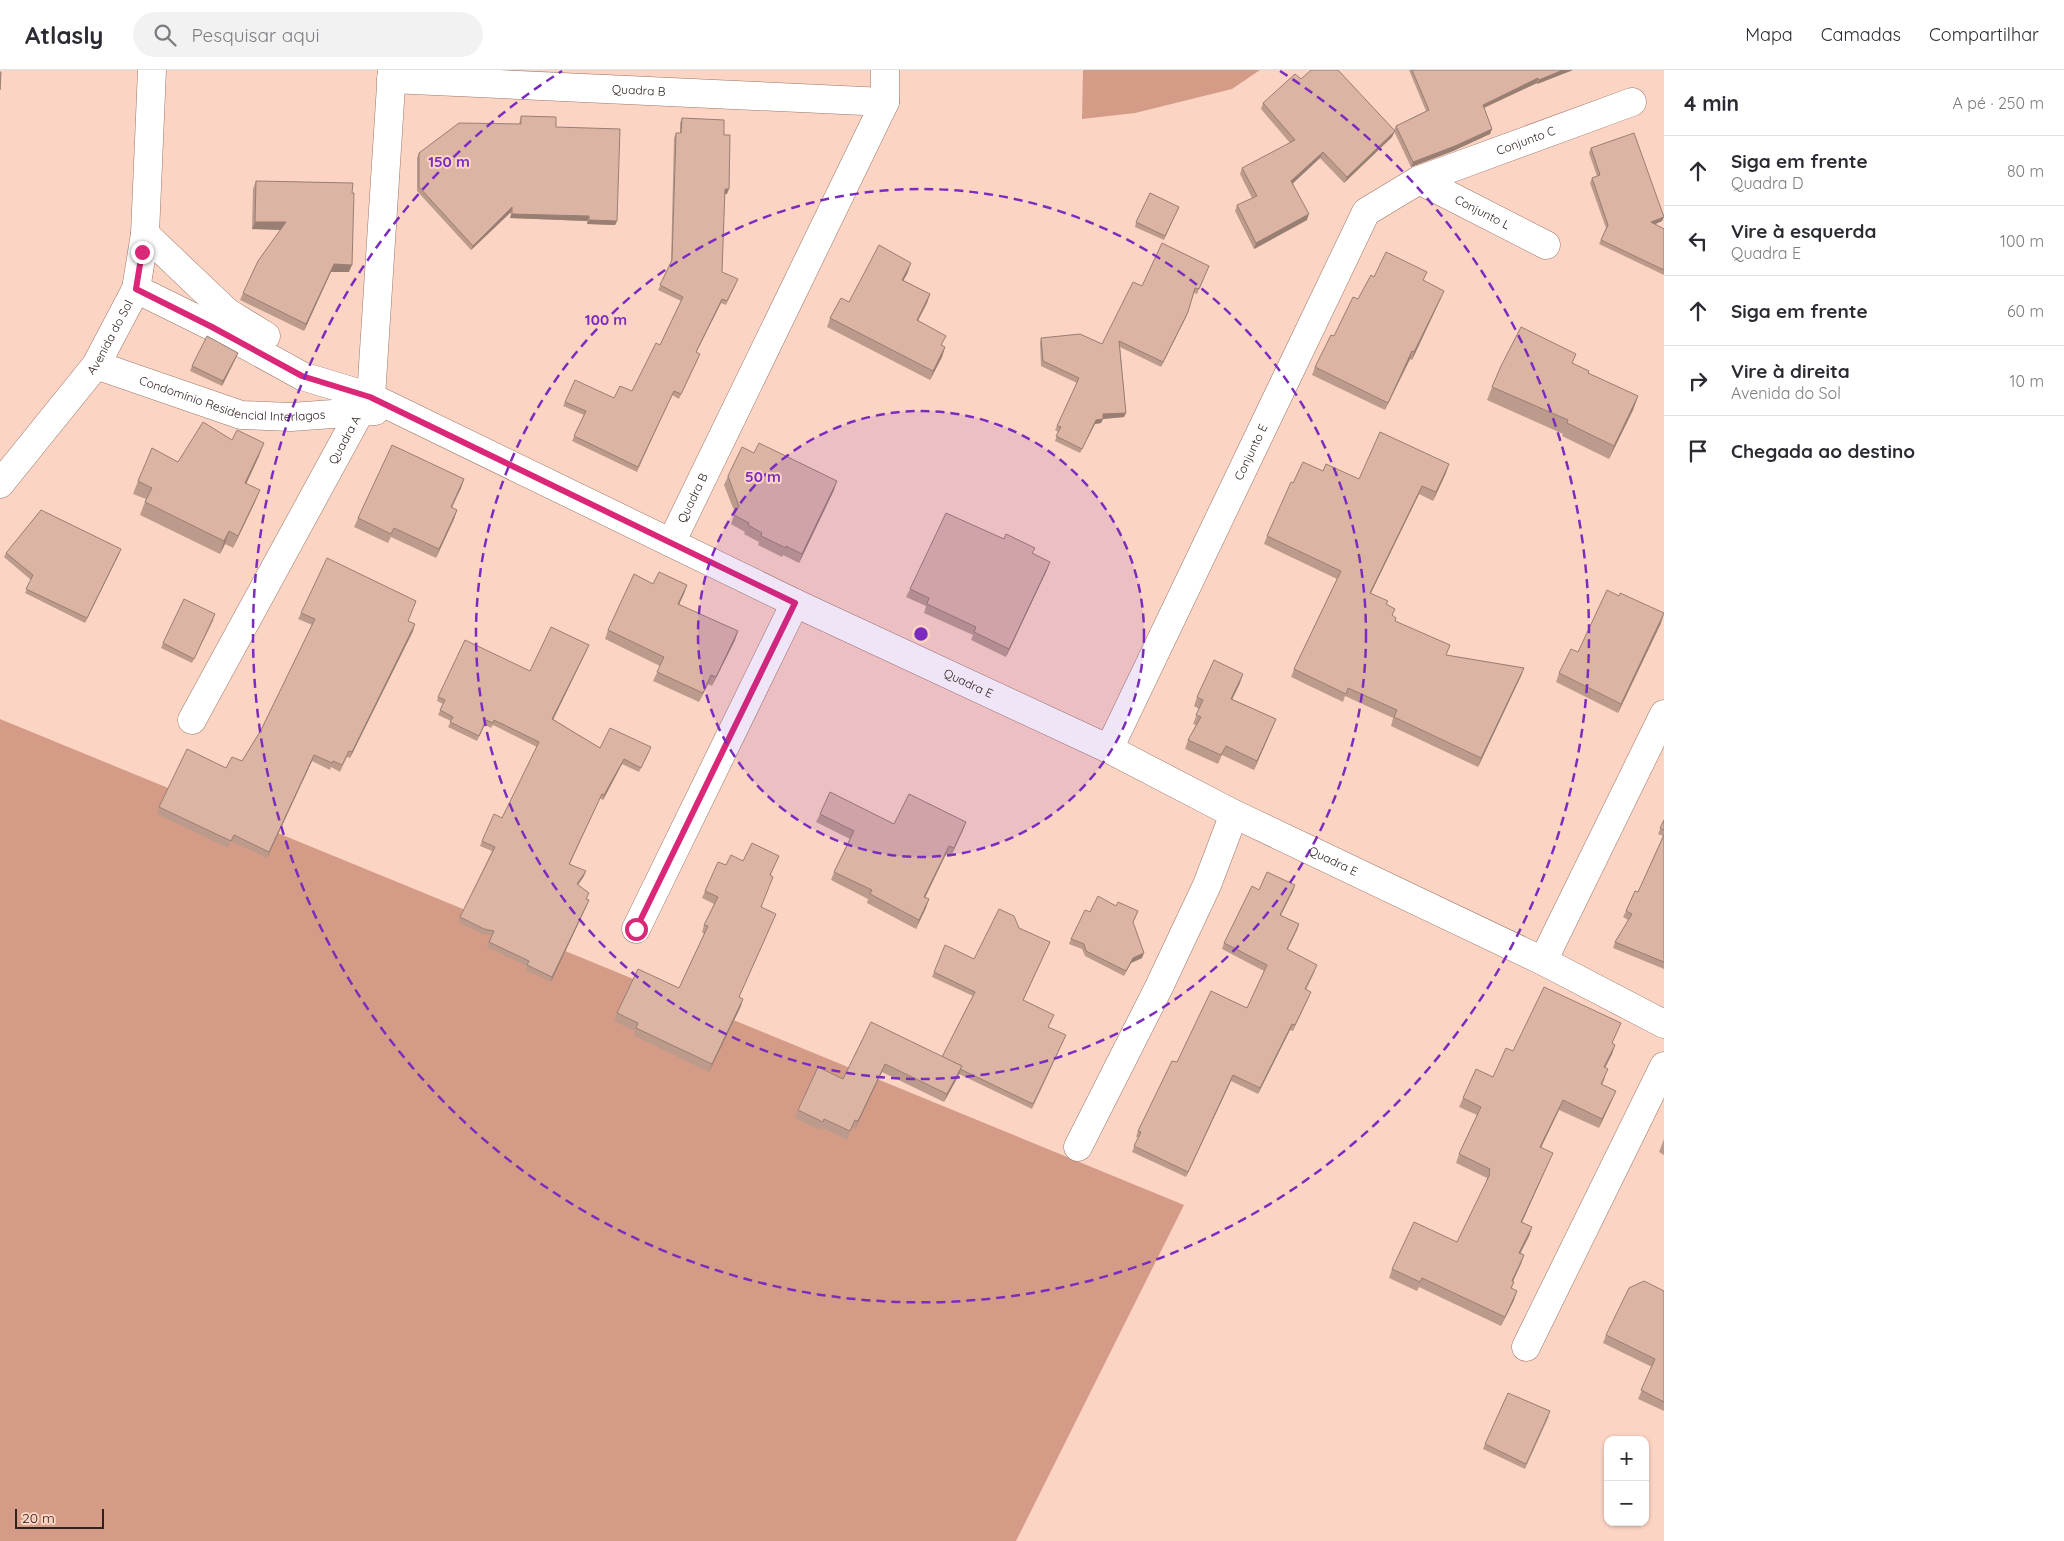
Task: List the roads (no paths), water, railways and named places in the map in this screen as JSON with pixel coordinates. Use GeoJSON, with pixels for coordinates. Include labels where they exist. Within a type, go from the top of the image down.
{"type":"FeatureCollection","features":[{"type":"Feature","properties":{"kind":"street","name":"Avenida do Sol"},"geometry":{"type":"LineString","coordinates":[[0,484],[96,365],[136,289],[145,234],[152,70]]}},
{"type":"Feature","properties":{"kind":"street","name":"Quadra B"},"geometry":{"type":"LineString","coordinates":[[671,544],[885,102],[885,70]]}},
{"type":"Feature","properties":{"kind":"street","name":"Quadra B"},"geometry":{"type":"LineString","coordinates":[[392,75],[885,102]]}},
{"type":"Feature","properties":{"kind":"street","name":"Quadra A"},"geometry":{"type":"LineString","coordinates":[[192,720],[375,406],[392,75]]}},
{"type":"Feature","properties":{"kind":"street","name":"Conjunto C"},"geometry":{"type":"LineString","coordinates":[[1419,180],[1632,102]]}},
{"type":"Feature","properties":{"kind":"street","name":"Conjunto L"},"geometry":{"type":"LineString","coordinates":[[1419,180],[1546,245]]}},
{"type":"Feature","properties":{"kind":"street","name":"Conjunto E"},"geometry":{"type":"LineString","coordinates":[[1110,749],[1366,212],[1419,180]]}},
{"type":"Feature","properties":{"kind":"street"},"geometry":{"type":"LineString","coordinates":[[145,234],[227,312],[270,338],[302,376]]}},
{"type":"Feature","properties":{"kind":"street"},"geometry":{"type":"LineString","coordinates":[[136,289],[219,330],[302,376],[375,406]]}},
{"type":"Feature","properties":{"kind":"street","name":"Condomínio Residencial Interlagos"},"geometry":{"type":"LineString","coordinates":[[96,365],[242,415],[291,417],[375,406]]}},
{"type":"Feature","properties":{"kind":"street","name":"Quadra E"},"geometry":{"type":"LineString","coordinates":[[375,406],[1110,749],[1234,814],[1543,961],[1664,1024]]}},
{"type":"Feature","properties":{"kind":"street"},"geometry":{"type":"LineString","coordinates":[[636,929],[795,603]]}},
{"type":"Feature","properties":{"kind":"street"},"geometry":{"type":"LineString","coordinates":[[1543,961],[1663,716]]}},
{"type":"Feature","properties":{"kind":"street"},"geometry":{"type":"LineString","coordinates":[[1078,1147],[1203,893],[1234,814]]}},
{"type":"Feature","properties":{"kind":"street"},"geometry":{"type":"LineString","coordinates":[[1526,1347],[1664,1066]]}}]}
